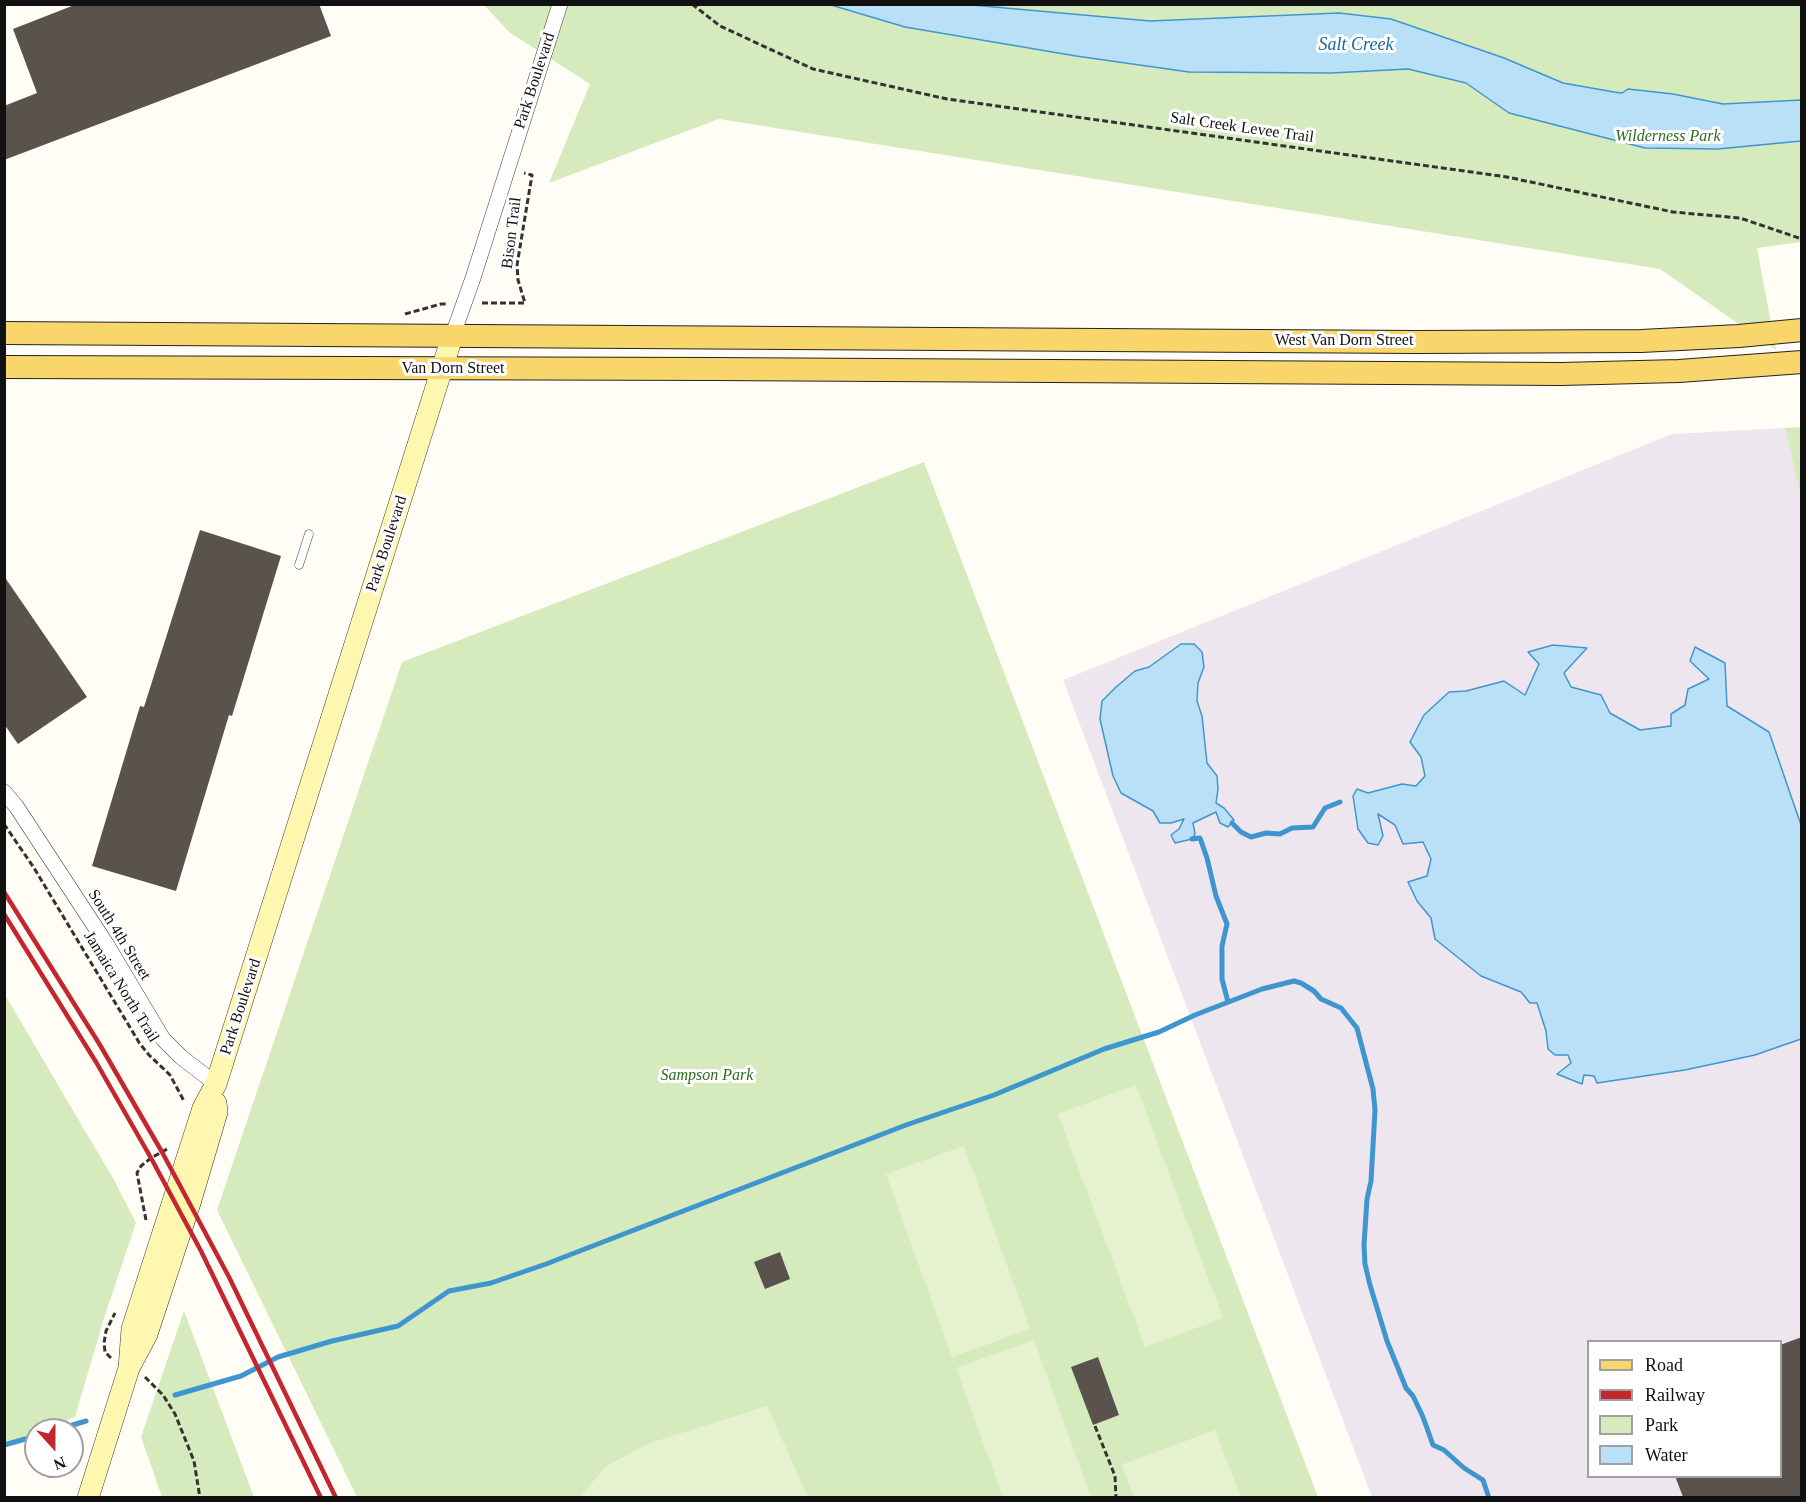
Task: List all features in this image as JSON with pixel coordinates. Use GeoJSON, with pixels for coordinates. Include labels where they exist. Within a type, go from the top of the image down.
{"type":"FeatureCollection","features":[{"type":"Feature","properties":{"kind":"main road","name":"West Van Dorn Street"},"geometry":{"type":"LineString","coordinates":[[886,339],[1641,341],[1802,330]]}},
{"type":"Feature","properties":{"kind":"main road","name":"Van Dorn Street"},"geometry":{"type":"LineString","coordinates":[[4,333],[886,339]]}},
{"type":"Feature","properties":{"kind":"main road","name":"Park Boulevard"},"geometry":{"type":"LineString","coordinates":[[87,1497],[129,1368],[147,1334],[190,1203],[216,1112],[216,1084],[452,337]]}},
{"type":"Feature","properties":{"kind":"main road","name":"West Van Dorn Street"},"geometry":{"type":"LineString","coordinates":[[901,370],[1591,374],[1718,369],[1802,362]]}},
{"type":"Feature","properties":{"kind":"main road","name":"Van Dorn Street"},"geometry":{"type":"LineString","coordinates":[[4,367],[901,370]]}},
{"type":"Feature","properties":{"kind":"street","name":"Park Boulevard"},"geometry":{"type":"LineString","coordinates":[[452,337],[560,4]]}},
{"type":"Feature","properties":{"kind":"street","name":"South 4th Street"},"geometry":{"type":"LineString","coordinates":[[4,792],[16,806],[107,945],[163,1039],[216,1084]]}},
{"type":"Feature","properties":{"kind":"lane"},"geometry":{"type":"LineString","coordinates":[[299,565],[309,534]]}},
{"type":"Feature","properties":{"kind":"path","name":"Salt Creek Levee Trail"},"geometry":{"type":"LineString","coordinates":[[693,4],[720,26],[813,69],[947,99],[1507,177],[1673,212],[1740,218],[1802,239]]}},
{"type":"Feature","properties":{"kind":"path","name":"Bison Trail"},"geometry":{"type":"LineString","coordinates":[[506,169],[532,175],[517,265],[518,280],[525,303],[508,303]]}},
{"type":"Feature","properties":{"kind":"path","name":"Jamaica North Trail"},"geometry":{"type":"LineString","coordinates":[[4,824],[34,868],[140,1044],[148,1055],[170,1075],[185,1103]]}},
{"type":"Feature","properties":{"kind":"path"},"geometry":{"type":"LineString","coordinates":[[147,1224],[137,1173],[141,1166],[151,1158],[173,1146]]}},
{"type":"Feature","properties":{"kind":"path"},"geometry":{"type":"LineString","coordinates":[[117,1310],[106,1331],[105,1352],[109,1357],[145,1377],[163,1395],[175,1414],[194,1461],[200,1497]]}},
{"type":"Feature","properties":{"kind":"path"},"geometry":{"type":"LineString","coordinates":[[1095,1426],[1115,1476],[1116,1497]]}},
{"type":"Feature","properties":{"kind":"shaded area"},"geometry":{"type":"Polygon","coordinates":[[[1785,428],[1802,495],[1801,1497],[1372,1497],[1063,680],[1672,434],[1785,428]]]}},
{"type":"Feature","properties":{"kind":"green space","name":"Wilderness Park"},"geometry":{"type":"Polygon","coordinates":[[[484,5],[1801,5],[1801,242],[1757,248],[1776,350],[1660,269],[719,119],[549,183],[590,84],[509,32],[484,5]]]}},
{"type":"Feature","properties":{"kind":"green space"},"geometry":{"type":"Polygon","coordinates":[[[1802,427],[1801,495],[1785,428],[1802,427]]]}},
{"type":"Feature","properties":{"kind":"green space","name":"Sampson Park"},"geometry":{"type":"Polygon","coordinates":[[[924,462],[1318,1497],[357,1497],[217,1210],[402,662],[924,462]]]}},
{"type":"Feature","properties":{"kind":"green space"},"geometry":{"type":"Polygon","coordinates":[[[5,995],[114,1180],[136,1223],[104,1318],[75,1417],[24,1418],[24,1437],[5,1444],[5,995]]]}},
{"type":"Feature","properties":{"kind":"green space"},"geometry":{"type":"Polygon","coordinates":[[[1136,1085],[1223,1318],[1145,1347],[1058,1114],[1136,1085]]]}},
{"type":"Feature","properties":{"kind":"green space"},"geometry":{"type":"Polygon","coordinates":[[[964,1146],[1030,1329],[952,1357],[886,1174],[964,1146]]]}},
{"type":"Feature","properties":{"kind":"green space"},"geometry":{"type":"Polygon","coordinates":[[[184,1311],[254,1497],[162,1497],[141,1437],[184,1311]]]}},
{"type":"Feature","properties":{"kind":"green space"},"geometry":{"type":"Polygon","coordinates":[[[1034,1340],[1091,1497],[1003,1497],[956,1368],[1034,1340]]]}},
{"type":"Feature","properties":{"kind":"green space"},"geometry":{"type":"Polygon","coordinates":[[[767,1406],[808,1497],[580,1497],[605,1467],[647,1444],[767,1406]]]}},
{"type":"Feature","properties":{"kind":"green space"},"geometry":{"type":"Polygon","coordinates":[[[1215,1430],[1241,1497],[1134,1497],[1121,1465],[1215,1430]]]}},
{"type":"Feature","properties":{"kind":"water","name":"Salt Creek"},"geometry":{"type":"Polygon","coordinates":[[[831,5],[972,5],[1150,21],[1339,13],[1391,19],[1504,58],[1563,83],[1622,93],[1628,89],[1673,94],[1723,104],[1801,100],[1801,141],[1718,149],[1645,148],[1509,113],[1466,83],[1408,69],[1331,73],[1189,72],[1076,56],[905,27],[831,5]]]}},
{"type":"Feature","properties":{"kind":"water"},"geometry":{"type":"Polygon","coordinates":[[[1181,644],[1194,644],[1202,652],[1204,667],[1198,683],[1197,701],[1202,716],[1207,763],[1217,776],[1216,803],[1224,808],[1234,820],[1228,827],[1220,823],[1216,812],[1193,823],[1195,834],[1192,839],[1175,843],[1171,835],[1179,829],[1184,819],[1171,823],[1160,823],[1153,811],[1121,793],[1113,776],[1100,719],[1102,701],[1116,687],[1135,671],[1149,667],[1181,644]]]}},
{"type":"Feature","properties":{"kind":"water"},"geometry":{"type":"Polygon","coordinates":[[[1553,645],[1587,648],[1564,673],[1571,687],[1601,695],[1610,713],[1640,730],[1671,726],[1671,714],[1685,705],[1688,689],[1709,679],[1690,661],[1695,647],[1725,663],[1727,706],[1769,732],[1801,825],[1801,1039],[1755,1055],[1685,1070],[1597,1083],[1594,1076],[1584,1075],[1582,1084],[1557,1074],[1571,1063],[1568,1055],[1555,1055],[1548,1049],[1546,1031],[1537,1003],[1530,1003],[1521,992],[1481,976],[1435,939],[1431,918],[1417,901],[1408,882],[1427,876],[1431,859],[1423,842],[1403,844],[1395,825],[1378,814],[1383,836],[1378,845],[1368,843],[1358,829],[1353,796],[1357,789],[1368,793],[1402,784],[1416,786],[1425,776],[1421,757],[1410,742],[1424,715],[1449,692],[1466,691],[1504,681],[1525,695],[1539,664],[1528,652],[1553,645]]]}},
{"type":"Feature","properties":{"kind":"building"},"geometry":{"type":"Polygon","coordinates":[[[77,4],[319,4],[331,36],[4,160],[4,106],[37,93],[13,29],[77,4]]]}},
{"type":"Feature","properties":{"kind":"building"},"geometry":{"type":"Polygon","coordinates":[[[200,530],[281,556],[232,716],[229,715],[176,891],[92,866],[140,706],[144,707],[200,530]]]}},
{"type":"Feature","properties":{"kind":"building"},"geometry":{"type":"Polygon","coordinates":[[[4,576],[87,697],[18,744],[4,724],[4,576]]]}},
{"type":"Feature","properties":{"kind":"building"},"geometry":{"type":"Polygon","coordinates":[[[780,1252],[790,1279],[765,1289],[754,1262],[780,1252]]]}},
{"type":"Feature","properties":{"kind":"building"},"geometry":{"type":"Polygon","coordinates":[[[1802,1337],[1802,1497],[1683,1497],[1676,1478],[1782,1478],[1782,1344],[1802,1337]]]}},
{"type":"Feature","properties":{"kind":"building"},"geometry":{"type":"Polygon","coordinates":[[[1098,1357],[1119,1415],[1093,1425],[1071,1367],[1098,1357]]]}},
{"type":"Feature","properties":{"kind":"waterway"},"geometry":{"type":"LineString","coordinates":[[1232,823],[1241,832],[1251,837],[1266,833],[1280,834],[1292,828],[1313,827],[1325,808],[1340,802]]}},
{"type":"Feature","properties":{"kind":"waterway"},"geometry":{"type":"LineString","coordinates":[[1192,839],[1200,838],[1216,896],[1227,924],[1222,946],[1222,979],[1228,1002]]}},
{"type":"Feature","properties":{"kind":"waterway"},"geometry":{"type":"LineString","coordinates":[[175,1395],[241,1376],[278,1357],[332,1341],[398,1326],[449,1291],[491,1283],[546,1264],[906,1125],[994,1095],[1104,1049],[1159,1032],[1195,1015],[1262,989],[1294,981],[1314,991],[1321,999],[1341,1008],[1357,1028],[1373,1089],[1375,1110],[1364,1245],[1365,1264],[1370,1285],[1387,1341],[1406,1388],[1413,1396],[1423,1417],[1433,1445],[1444,1450],[1464,1468],[1483,1480],[1489,1498]]}},
{"type":"Feature","properties":{"kind":"waterway"},"geometry":{"type":"LineString","coordinates":[[4,1445],[24,1439]]}},
{"type":"Feature","properties":{"kind":"railway"},"geometry":{"type":"LineString","coordinates":[[4,892],[100,1045],[162,1152],[229,1277],[336,1498]]}},
{"type":"Feature","properties":{"kind":"railway"},"geometry":{"type":"LineString","coordinates":[[4,914],[96,1062],[151,1158],[201,1251],[321,1498]]}}]}
